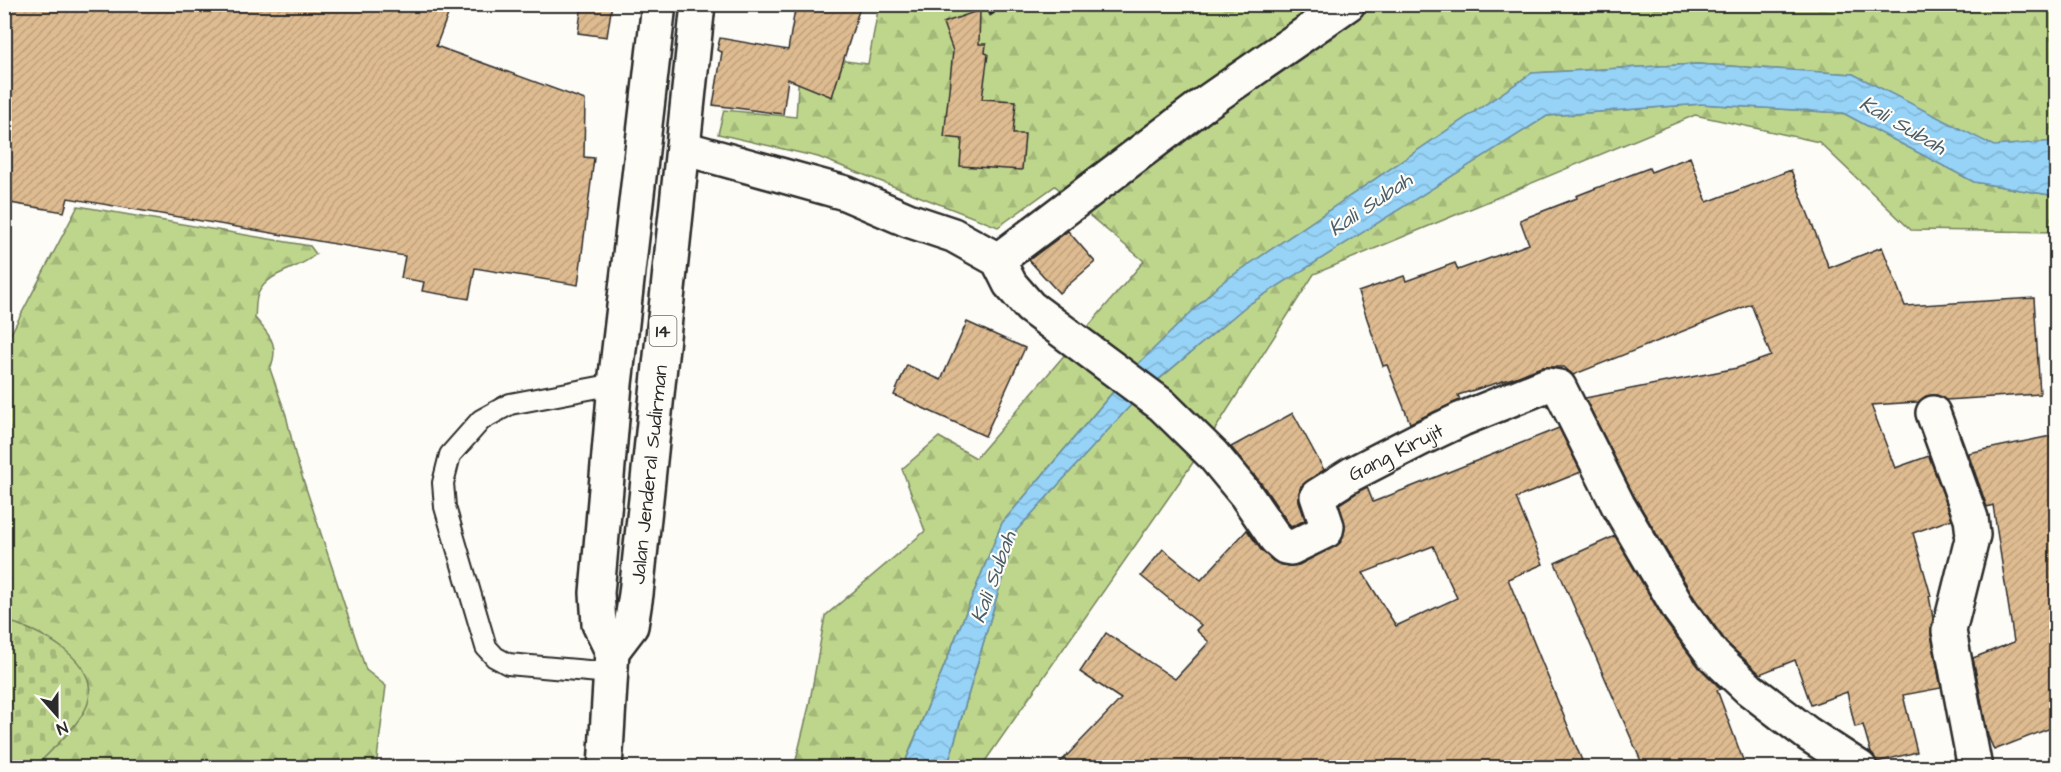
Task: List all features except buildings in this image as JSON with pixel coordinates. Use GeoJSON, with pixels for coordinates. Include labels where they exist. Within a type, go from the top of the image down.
{"type":"FeatureCollection","features":[{"type":"Feature","properties":{"kind":"main road","name":"Jalan Jenderal Sudirman"},"geometry":{"type":"LineString","coordinates":[[605,768],[612,662],[599,624],[597,593],[615,384],[659,4]]}},
{"type":"Feature","properties":{"kind":"main road","name":"Jalan Jenderal Sudirman"},"geometry":{"type":"LineString","coordinates":[[612,662],[631,626],[633,614],[698,4]]}},
{"type":"Feature","properties":{"kind":"main road"},"geometry":{"type":"LineString","coordinates":[[683,148],[845,193],[908,220],[953,235],[998,260],[1204,104],[1348,4]]}},
{"type":"Feature","properties":{"kind":"main road","name":"Gang Kirujit"},"geometry":{"type":"LineString","coordinates":[[998,260],[1010,284],[1030,307],[1162,405],[1213,455],[1246,495],[1276,539],[1285,547],[1291,548],[1326,531],[1327,526],[1317,496],[1352,474],[1462,420],[1547,385],[1559,387],[1618,505],[1678,609],[1713,655],[1749,689],[1808,734],[1860,768]]}},
{"type":"Feature","properties":{"kind":"main road"},"geometry":{"type":"LineString","coordinates":[[1933,412],[1971,518],[1973,535],[1948,631],[1975,768]]}},
{"type":"Feature","properties":{"kind":"lane"},"geometry":{"type":"LineString","coordinates":[[612,662],[508,664],[495,657],[486,647],[445,507],[443,483],[450,454],[481,420],[510,404],[615,384]]}},
{"type":"Feature","properties":{"kind":"path"},"geometry":{"type":"LineString","coordinates":[[989,15],[1007,4]]}},
{"type":"Feature","properties":{"kind":"green space"},"geometry":{"type":"Polygon","coordinates":[[[879,5],[1336,5],[1068,197],[1055,186],[998,227],[818,157],[718,134],[724,110],[796,117],[800,55],[868,64],[879,5]]]}},
{"type":"Feature","properties":{"kind":"green space"},"geometry":{"type":"Polygon","coordinates":[[[1362,5],[2056,5],[2056,141],[1994,147],[1853,74],[1697,64],[1532,73],[1220,284],[1130,372],[1080,336],[1144,261],[1084,211],[1362,5]]]}},
{"type":"Feature","properties":{"kind":"green space"},"geometry":{"type":"Polygon","coordinates":[[[1701,104],[1843,113],[1974,182],[2056,196],[2056,232],[1911,230],[1819,142],[1695,115],[1314,274],[1207,442],[1149,388],[1246,306],[1547,116],[1701,104]]]}},
{"type":"Feature","properties":{"kind":"green space"},"geometry":{"type":"Polygon","coordinates":[[[78,206],[310,246],[316,254],[309,260],[276,275],[263,286],[257,297],[255,318],[274,347],[270,369],[286,415],[296,458],[366,670],[386,686],[376,767],[5,767],[4,347],[78,206]]]}},
{"type":"Feature","properties":{"kind":"green space"},"geometry":{"type":"Polygon","coordinates":[[[1073,345],[1122,381],[1002,523],[903,767],[794,768],[809,706],[825,616],[925,531],[902,469],[939,437],[976,458],[1073,345]]]}},
{"type":"Feature","properties":{"kind":"green space"},"geometry":{"type":"Polygon","coordinates":[[[1140,395],[1201,451],[981,767],[947,768],[1016,531],[1140,395]]]}},
{"type":"Feature","properties":{"kind":"green space"},"geometry":{"type":"Polygon","coordinates":[[[4,620],[33,631],[63,649],[76,660],[85,673],[89,687],[85,711],[35,767],[5,767],[4,620]]]}},
{"type":"Feature","properties":{"kind":"water","name":"Kali Subah"},"geometry":{"type":"Polygon","coordinates":[[[1697,64],[1853,74],[1994,146],[2056,141],[2056,196],[1974,182],[1843,113],[1701,104],[1547,116],[1246,306],[1140,395],[1016,531],[947,767],[903,768],[1002,523],[1130,372],[1220,284],[1532,73],[1697,64]]]}}]}
